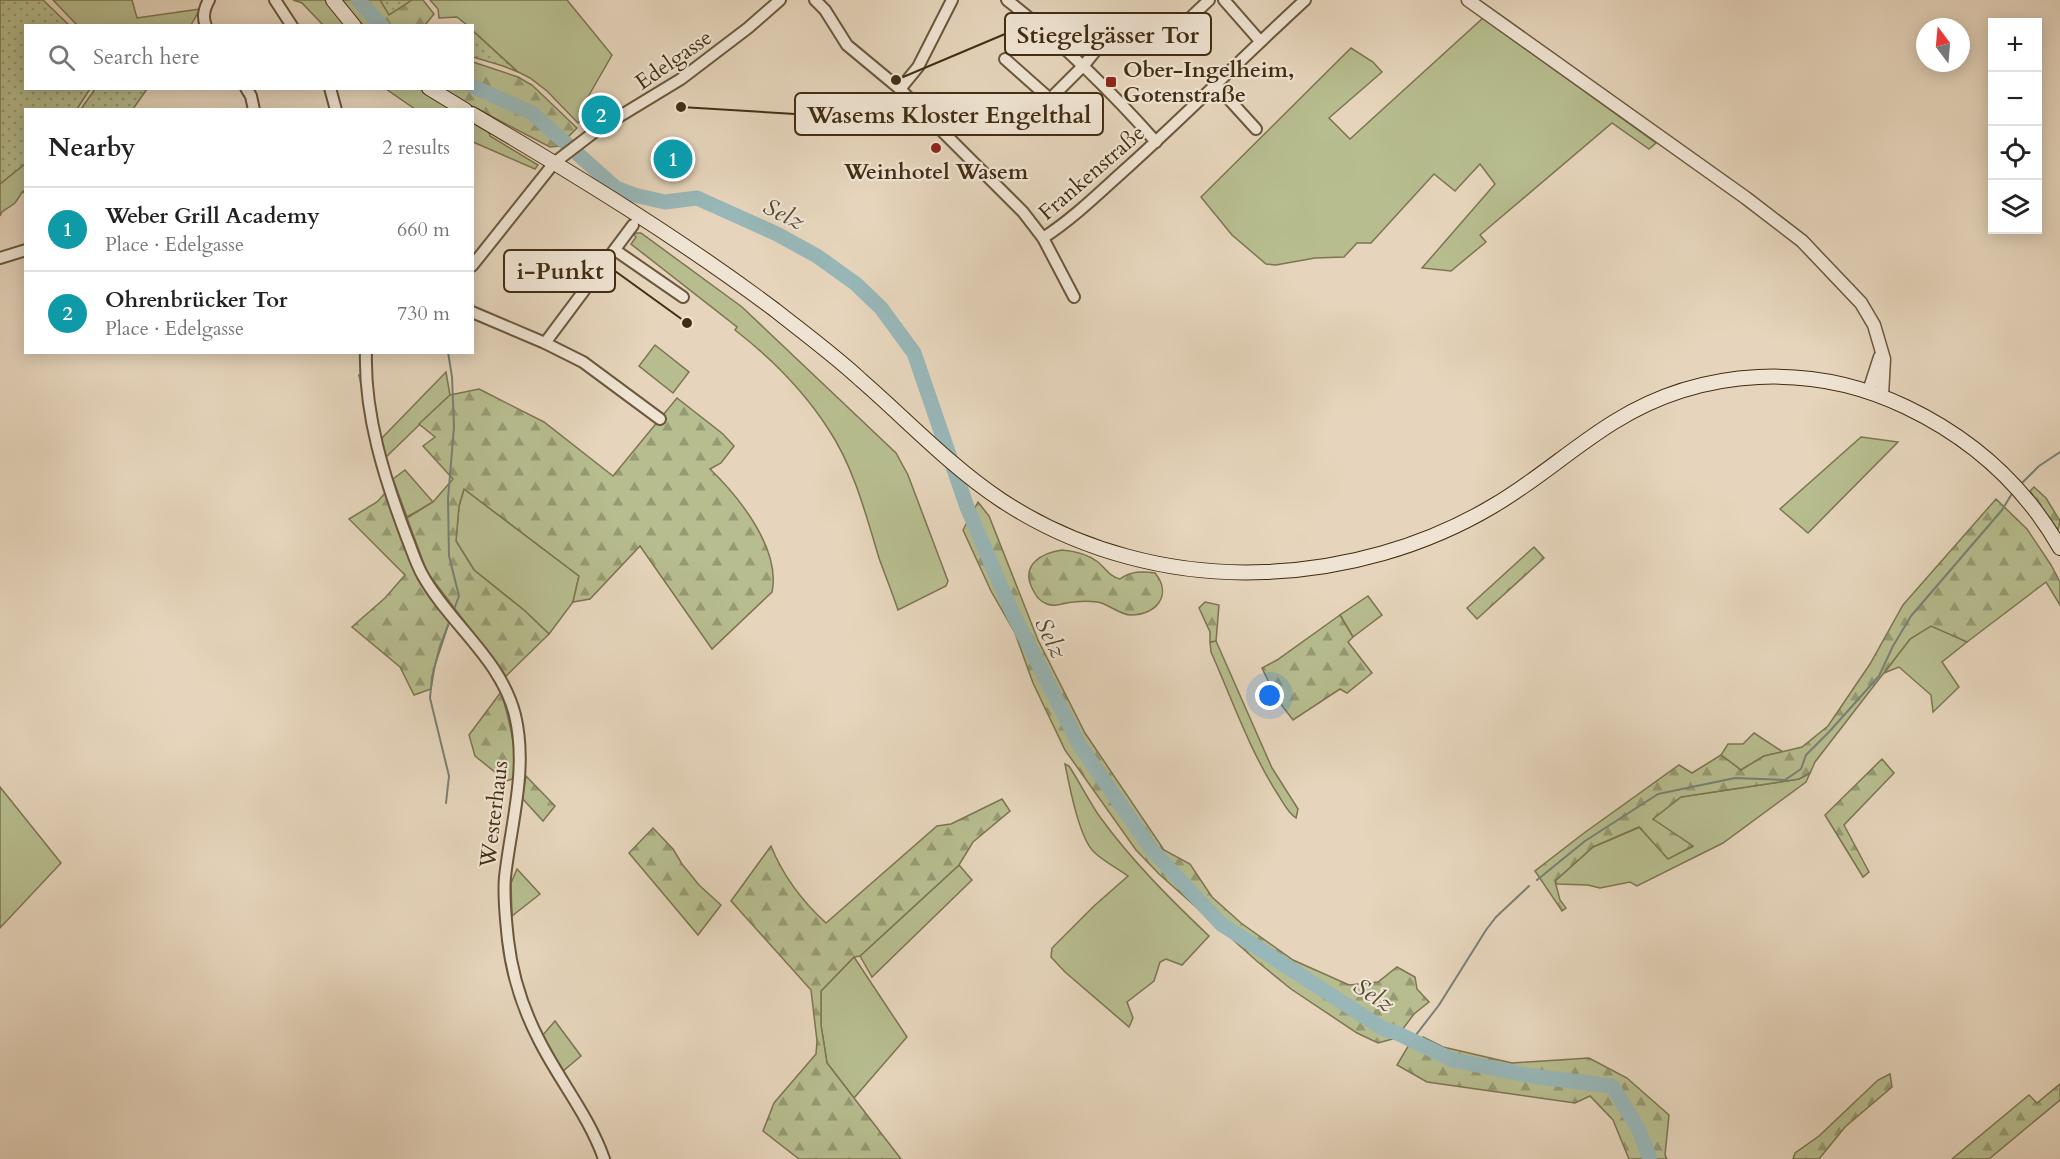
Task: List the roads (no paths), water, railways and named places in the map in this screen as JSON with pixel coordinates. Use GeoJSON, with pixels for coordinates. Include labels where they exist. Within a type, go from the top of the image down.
{"type":"FeatureCollection","features":[{"type":"Feature","properties":{"kind":"main road"},"geometry":{"type":"LineString","coordinates":[[333,0],[352,24]]}},
{"type":"Feature","properties":{"kind":"main road"},"geometry":{"type":"LineString","coordinates":[[432,90],[462,108]]}},
{"type":"Feature","properties":{"kind":"main road"},"geometry":{"type":"LineString","coordinates":[[474,115],[677,241],[743,286],[837,359],[960,469],[996,497],[1033,519],[1080,541],[1123,556],[1189,569],[1242,573],[1315,568],[1357,560],[1450,529],[1493,507],[1625,415],[1658,399],[1692,387],[1730,379],[1788,376],[1836,382],[1875,393],[1950,430],[1977,450],[2008,478],[2029,502],[2060,548]]}},
{"type":"Feature","properties":{"kind":"street"},"geometry":{"type":"LineString","coordinates":[[202,24],[209,0]]}},
{"type":"Feature","properties":{"kind":"street"},"geometry":{"type":"LineString","coordinates":[[275,0],[291,24]]}},
{"type":"Feature","properties":{"kind":"street","name":"Edelgasse"},"geometry":{"type":"LineString","coordinates":[[474,264],[554,164],[584,139],[681,79],[748,28],[780,0]]}},
{"type":"Feature","properties":{"kind":"street"},"geometry":{"type":"LineString","coordinates":[[815,0],[825,10],[847,45],[900,89],[1023,212],[1043,238],[1074,297]]}},
{"type":"Feature","properties":{"kind":"street"},"geometry":{"type":"LineString","coordinates":[[900,89],[918,67],[952,0]]}},
{"type":"Feature","properties":{"kind":"street"},"geometry":{"type":"LineString","coordinates":[[1007,0],[1083,65],[1118,99],[1156,142]]}},
{"type":"Feature","properties":{"kind":"street"},"geometry":{"type":"LineString","coordinates":[[1190,18],[1209,0]]}},
{"type":"Feature","properties":{"kind":"street"},"geometry":{"type":"LineString","coordinates":[[1224,0],[1260,41]]}},
{"type":"Feature","properties":{"kind":"street","name":"Frankenstraße"},"geometry":{"type":"LineString","coordinates":[[1043,238],[1066,223],[1156,142],[1305,0]]}},
{"type":"Feature","properties":{"kind":"street"},"geometry":{"type":"LineString","coordinates":[[1468,0],[1746,198],[1802,241],[1861,303],[1879,338],[1881,353],[1875,393]]}},
{"type":"Feature","properties":{"kind":"street"},"geometry":{"type":"LineString","coordinates":[[1050,99],[1113,29]]}},
{"type":"Feature","properties":{"kind":"street"},"geometry":{"type":"LineString","coordinates":[[1005,59],[1050,99],[1069,125]]}},
{"type":"Feature","properties":{"kind":"street"},"geometry":{"type":"LineString","coordinates":[[1216,85],[1256,129]]}},
{"type":"Feature","properties":{"kind":"street"},"geometry":{"type":"LineString","coordinates":[[247,90],[254,108]]}},
{"type":"Feature","properties":{"kind":"street"},"geometry":{"type":"LineString","coordinates":[[331,90],[335,108]]}},
{"type":"Feature","properties":{"kind":"street"},"geometry":{"type":"LineString","coordinates":[[545,343],[633,225]]}},
{"type":"Feature","properties":{"kind":"street"},"geometry":{"type":"LineString","coordinates":[[615,250],[683,297]]}},
{"type":"Feature","properties":{"kind":"street"},"geometry":{"type":"LineString","coordinates":[[0,258],[24,251]]}},
{"type":"Feature","properties":{"kind":"street"},"geometry":{"type":"LineString","coordinates":[[474,313],[583,362],[660,419]]}},
{"type":"Feature","properties":{"kind":"street","name":"Westerhaus"},"geometry":{"type":"LineString","coordinates":[[366,354],[367,380],[380,456],[402,525],[422,575],[477,644],[502,684],[514,714],[520,748],[518,794],[505,883],[508,942],[518,992],[539,1041],[586,1121],[604,1159]]}},
{"type":"Feature","properties":{"kind":"waterway","name":"Selz"},"geometry":{"type":"LineString","coordinates":[[358,0],[380,24]]}},
{"type":"Feature","properties":{"kind":"waterway","name":"Selz"},"geometry":{"type":"LineString","coordinates":[[474,87],[532,113],[616,188],[665,202],[697,198],[777,234],[817,256],[856,284],[881,308],[914,353],[967,507],[1013,614],[1080,746],[1152,850],[1221,924],[1382,1028],[1453,1060],[1532,1076],[1612,1086],[1639,1130],[1650,1159]]}},
{"type":"Feature","properties":{"kind":"waterway"},"geometry":{"type":"LineString","coordinates":[[448,354],[452,377],[454,427],[448,499],[449,556],[459,596],[453,612]]}},
{"type":"Feature","properties":{"kind":"waterway"},"geometry":{"type":"LineString","coordinates":[[359,375],[361,382]]}},
{"type":"Feature","properties":{"kind":"waterway"},"geometry":{"type":"LineString","coordinates":[[2021,484],[2039,466],[2060,452]]}},
{"type":"Feature","properties":{"kind":"waterway"},"geometry":{"type":"LineString","coordinates":[[1537,880],[1585,841],[1658,794],[1735,778],[1785,780],[1801,769],[1806,755],[1879,676],[1911,616],[2002,510],[2013,492]]}},
{"type":"Feature","properties":{"kind":"waterway"},"geometry":{"type":"LineString","coordinates":[[446,803],[449,776],[430,698],[432,677],[450,620]]}},
{"type":"Feature","properties":{"kind":"waterway"},"geometry":{"type":"LineString","coordinates":[[478,656],[487,668]]}},
{"type":"Feature","properties":{"kind":"waterway"},"geometry":{"type":"LineString","coordinates":[[490,673],[497,686]]}},
{"type":"Feature","properties":{"kind":"waterway"},"geometry":{"type":"LineString","coordinates":[[502,694],[513,731]]}},
{"type":"Feature","properties":{"kind":"waterway"},"geometry":{"type":"LineString","coordinates":[[506,838],[507,826]]}},
{"type":"Feature","properties":{"kind":"waterway"},"geometry":{"type":"LineString","coordinates":[[1412,1040],[1439,1005],[1486,930],[1496,917],[1529,886]]}},
{"type":"Feature","properties":{"kind":"waterway"},"geometry":{"type":"LineString","coordinates":[[509,972],[520,1009]]}},
{"type":"Feature","properties":{"kind":"place","name":"Stiegelgässer Tor"},"geometry":{"type":"Point","coordinates":[896,80]}},
{"type":"Feature","properties":{"kind":"place","name":"Ober-Ingelheim, Gotenstraße"},"geometry":{"type":"Point","coordinates":[1111,82]}},
{"type":"Feature","properties":{"kind":"place","name":"Wasems Kloster Engelthal"},"geometry":{"type":"Point","coordinates":[681,107]}},
{"type":"Feature","properties":{"kind":"place","name":"Ohrenbrücker Tor"},"geometry":{"type":"Point","coordinates":[601,115]}},
{"type":"Feature","properties":{"kind":"place","name":"Weinhotel Wasem"},"geometry":{"type":"Point","coordinates":[936,148]}},
{"type":"Feature","properties":{"kind":"place","name":"Weber Grill Academy"},"geometry":{"type":"Point","coordinates":[673,159]}},
{"type":"Feature","properties":{"kind":"place","name":"i-Punkt"},"geometry":{"type":"Point","coordinates":[687,323]}}]}
